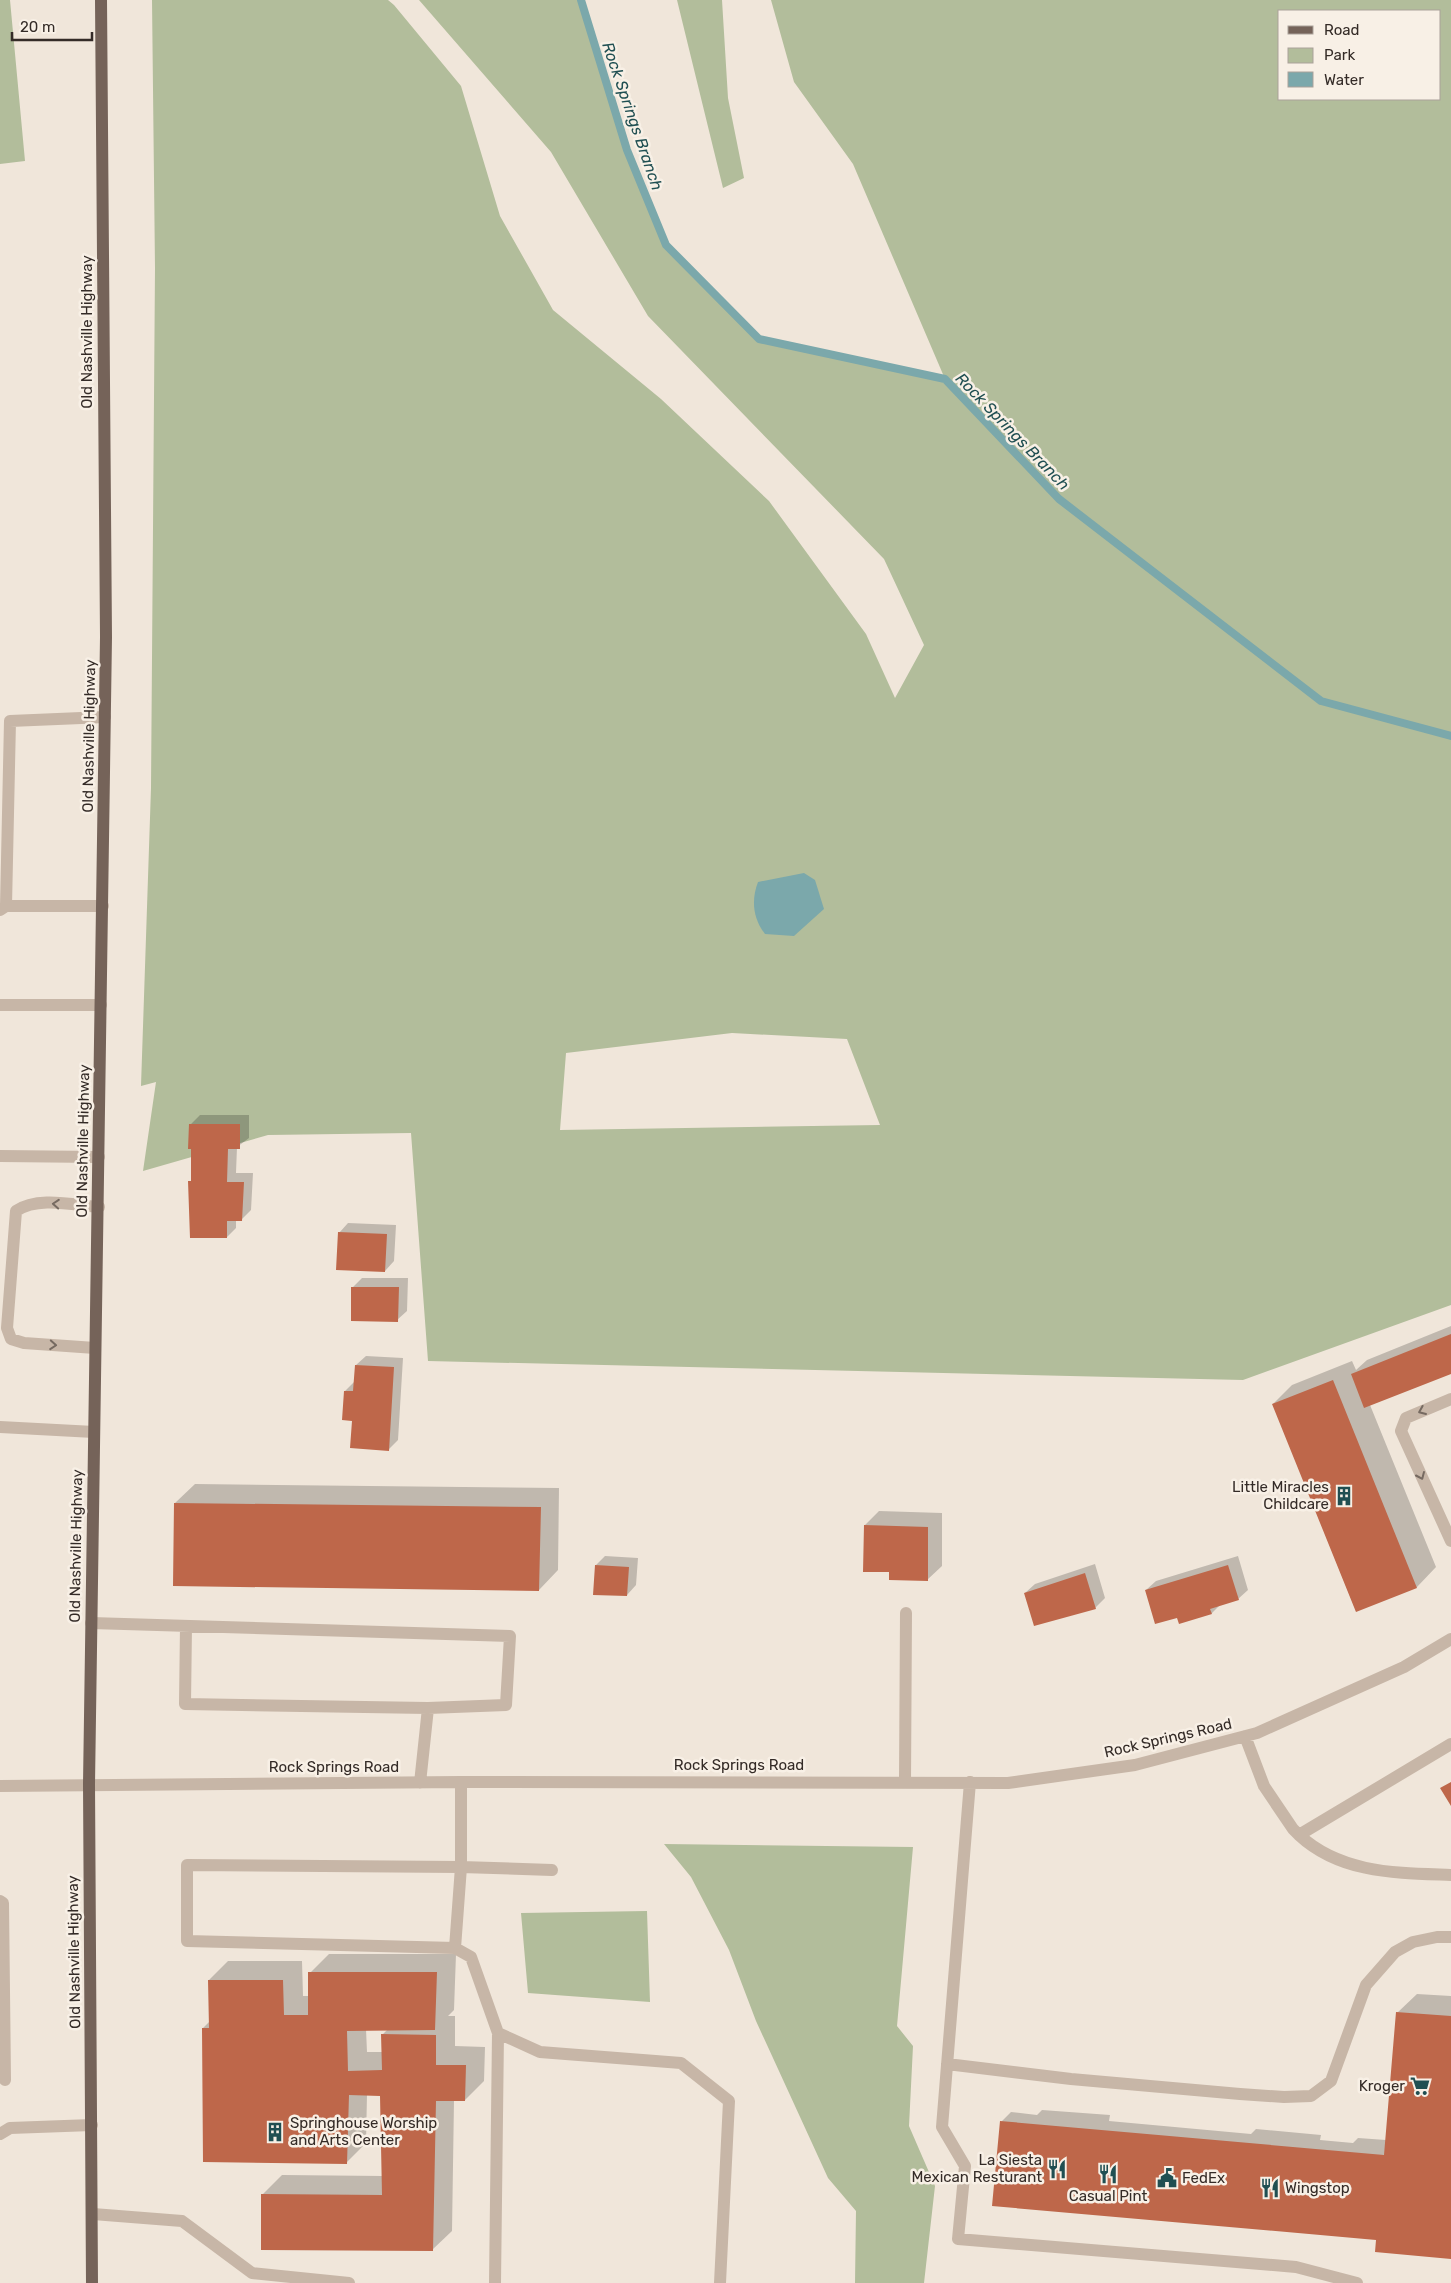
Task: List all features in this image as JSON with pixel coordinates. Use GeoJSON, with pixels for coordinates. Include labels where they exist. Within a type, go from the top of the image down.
{"type":"FeatureCollection","features":[{"type":"Feature","properties":{"kind":"main road","name":"Old Nashville Highway"},"geometry":{"type":"LineString","coordinates":[[92,2283],[89,1784],[105,717],[101,0]]}},
{"type":"Feature","properties":{"kind":"street"},"geometry":{"type":"LineString","coordinates":[[103,906],[3,908],[10,721],[105,717]]}},
{"type":"Feature","properties":{"kind":"street"},"geometry":{"type":"LineString","coordinates":[[0,1005],[101,1005]]}},
{"type":"Feature","properties":{"kind":"street"},"geometry":{"type":"LineString","coordinates":[[0,1156],[99,1157]]}},
{"type":"Feature","properties":{"kind":"street"},"geometry":{"type":"LineString","coordinates":[[95,1348],[24,1343],[11,1339],[7,1328],[16,1211],[23,1206],[36,1203],[99,1207]]}},
{"type":"Feature","properties":{"kind":"street"},"geometry":{"type":"LineString","coordinates":[[1451,1399],[1406,1418],[1401,1431],[1451,1541]]}},
{"type":"Feature","properties":{"kind":"street"},"geometry":{"type":"LineString","coordinates":[[0,1427],[94,1432]]}},
{"type":"Feature","properties":{"kind":"street"},"geometry":{"type":"LineString","coordinates":[[905,1782],[906,1613]]}},
{"type":"Feature","properties":{"kind":"street"},"geometry":{"type":"LineString","coordinates":[[91,1623],[510,1636],[506,1705],[428,1708],[185,1704],[186,1626]]}},
{"type":"Feature","properties":{"kind":"street","name":"Rock Springs Road"},"geometry":{"type":"LineString","coordinates":[[0,1786],[461,1782],[1008,1783],[1134,1765],[1258,1733],[1404,1667],[1451,1639]]}},
{"type":"Feature","properties":{"kind":"street"},"geometry":{"type":"LineString","coordinates":[[420,1783],[428,1708]]}},
{"type":"Feature","properties":{"kind":"street"},"geometry":{"type":"LineString","coordinates":[[1245,1736],[1264,1786],[1293,1830],[1310,1846],[1352,1867],[1382,1872],[1451,1875]]}},
{"type":"Feature","properties":{"kind":"street"},"geometry":{"type":"LineString","coordinates":[[1299,1835],[1451,1744]]}},
{"type":"Feature","properties":{"kind":"street"},"geometry":{"type":"LineString","coordinates":[[455,1948],[461,1867],[461,1782]]}},
{"type":"Feature","properties":{"kind":"street"},"geometry":{"type":"LineString","coordinates":[[970,1782],[942,2126],[965,2166],[958,2239],[1296,2267],[1357,2283]]}},
{"type":"Feature","properties":{"kind":"street"},"geometry":{"type":"LineString","coordinates":[[496,2283],[498,2033],[471,1956],[455,1948],[187,1941],[187,1865],[461,1867],[552,1870]]}},
{"type":"Feature","properties":{"kind":"street"},"geometry":{"type":"LineString","coordinates":[[0,1901],[2,1903],[4,2080]]}},
{"type":"Feature","properties":{"kind":"street"},"geometry":{"type":"LineString","coordinates":[[947,2064],[1071,2079],[1240,2094],[1284,2097],[1311,2096],[1331,2081],[1366,1985],[1394,1952],[1413,1942],[1437,1937],[1451,1937]]}},
{"type":"Feature","properties":{"kind":"street"},"geometry":{"type":"LineString","coordinates":[[498,2033],[540,2052],[681,2063],[729,2101],[720,2283]]}},
{"type":"Feature","properties":{"kind":"street"},"geometry":{"type":"LineString","coordinates":[[0,2134],[10,2128],[92,2125]]}},
{"type":"Feature","properties":{"kind":"street"},"geometry":{"type":"LineString","coordinates":[[93,2214],[182,2221],[252,2274],[349,2283]]}},
{"type":"Feature","properties":{"kind":"green space"},"geometry":{"type":"Polygon","coordinates":[[[0,0],[10,0],[25,161],[0,164],[0,0]]]}},
{"type":"Feature","properties":{"kind":"green space"},"geometry":{"type":"Polygon","coordinates":[[[152,0],[388,0],[394,5],[461,86],[500,216],[553,310],[661,399],[769,501],[866,634],[895,698],[924,645],[884,559],[648,316],[551,152],[419,0],[581,0],[627,150],[666,245],[759,339],[945,379],[853,164],[794,82],[771,0],[1451,0],[1451,1305],[1243,1380],[428,1361],[411,1133],[268,1135],[143,1171],[156,1082],[141,1086],[151,788],[155,268],[152,0]],[[732,1033],[566,1053],[560,1130],[880,1125],[847,1039],[732,1033]]]}},
{"type":"Feature","properties":{"kind":"green space"},"geometry":{"type":"Polygon","coordinates":[[[677,0],[722,0],[728,98],[744,178],[723,188],[677,0]]]}},
{"type":"Feature","properties":{"kind":"green space"},"geometry":{"type":"Polygon","coordinates":[[[664,1844],[913,1847],[897,2026],[913,2046],[909,2126],[935,2186],[924,2283],[855,2283],[856,2211],[828,2178],[756,2021],[729,1950],[691,1877],[664,1844]]]}},
{"type":"Feature","properties":{"kind":"green space"},"geometry":{"type":"Polygon","coordinates":[[[647,1911],[650,2002],[528,1993],[521,1913],[647,1911]]]}},
{"type":"Feature","properties":{"kind":"water"},"geometry":{"type":"Polygon","coordinates":[[[804,873],[815,880],[824,909],[794,936],[765,934],[758,922],[754,909],[754,896],[758,882],[804,873]]]}},
{"type":"Feature","properties":{"kind":"building"},"geometry":{"type":"Polygon","coordinates":[[[189,1124],[240,1124],[240,1149],[228,1149],[227,1182],[244,1182],[242,1221],[227,1221],[227,1238],[190,1238],[188,1181],[191,1181],[191,1149],[188,1149],[189,1124]]]}},
{"type":"Feature","properties":{"kind":"building"},"geometry":{"type":"Polygon","coordinates":[[[338,1232],[387,1234],[385,1272],[336,1270],[338,1232]]]}},
{"type":"Feature","properties":{"kind":"building"},"geometry":{"type":"Polygon","coordinates":[[[351,1287],[399,1287],[398,1322],[351,1321],[351,1287]]]}},
{"type":"Feature","properties":{"kind":"building"},"geometry":{"type":"Polygon","coordinates":[[[1451,1334],[1451,1374],[1364,1408],[1351,1374],[1451,1334]]]}},
{"type":"Feature","properties":{"kind":"building"},"geometry":{"type":"Polygon","coordinates":[[[355,1365],[394,1367],[389,1451],[350,1448],[352,1421],[342,1420],[344,1391],[353,1391],[355,1365]]]}},
{"type":"Feature","properties":{"kind":"building","name":"Little Miracles Childcare"},"geometry":{"type":"Polygon","coordinates":[[[1333,1380],[1417,1588],[1356,1612],[1272,1404],[1333,1380]]]}},
{"type":"Feature","properties":{"kind":"building"},"geometry":{"type":"Polygon","coordinates":[[[174,1503],[541,1507],[539,1591],[173,1586],[174,1503]]]}},
{"type":"Feature","properties":{"kind":"building"},"geometry":{"type":"Polygon","coordinates":[[[864,1525],[928,1527],[928,1581],[889,1580],[889,1572],[863,1572],[864,1525]]]}},
{"type":"Feature","properties":{"kind":"building"},"geometry":{"type":"Polygon","coordinates":[[[595,1565],[629,1567],[627,1596],[593,1595],[595,1565]]]}},
{"type":"Feature","properties":{"kind":"building"},"geometry":{"type":"Polygon","coordinates":[[[1228,1565],[1239,1600],[1210,1609],[1212,1614],[1179,1624],[1177,1618],[1155,1624],[1145,1590],[1228,1565]]]}},
{"type":"Feature","properties":{"kind":"building"},"geometry":{"type":"Polygon","coordinates":[[[1085,1573],[1096,1609],[1034,1626],[1024,1593],[1085,1573]]]}},
{"type":"Feature","properties":{"kind":"building"},"geometry":{"type":"Polygon","coordinates":[[[1451,1782],[1451,1806],[1440,1788],[1451,1782]]]}},
{"type":"Feature","properties":{"kind":"building","name":"Springhouse Worship and Arts Center"},"geometry":{"type":"Polygon","coordinates":[[[308,1972],[437,1972],[435,2030],[347,2031],[348,2071],[382,2070],[381,2034],[436,2035],[436,2065],[466,2065],[465,2101],[436,2101],[433,2251],[261,2250],[261,2194],[382,2195],[380,2096],[349,2095],[347,2164],[203,2162],[202,2028],[209,2028],[208,1980],[283,1980],[284,2015],[308,2015],[308,1972]]]}},
{"type":"Feature","properties":{"kind":"building"},"geometry":{"type":"Polygon","coordinates":[[[1396,2012],[1451,2016],[1451,2259],[1375,2252],[1376,2240],[992,2206],[1000,2121],[1384,2155],[1396,2012]]]}},
{"type":"Feature","properties":{"kind":"waterway","name":"Rock Springs Branch"},"geometry":{"type":"LineString","coordinates":[[581,0],[627,150],[666,245],[759,339],[945,379],[1059,499],[1321,701],[1451,736]]}},
{"type":"Feature","properties":{"kind":"place","name":"Little Miracles Childcare"},"geometry":{"type":"Point","coordinates":[1344,1496]}},
{"type":"Feature","properties":{"kind":"place","name":"Kroger"},"geometry":{"type":"Point","coordinates":[1420,2086]}},
{"type":"Feature","properties":{"kind":"place","name":"Springhouse Worship and Arts Center"},"geometry":{"type":"Point","coordinates":[275,2132]}},
{"type":"Feature","properties":{"kind":"place","name":"La Siesta Mexican Resturant"},"geometry":{"type":"Point","coordinates":[1057,2169]}},
{"type":"Feature","properties":{"kind":"place","name":"Casual Pint"},"geometry":{"type":"Point","coordinates":[1108,2174]}},
{"type":"Feature","properties":{"kind":"place","name":"FedEx"},"geometry":{"type":"Point","coordinates":[1167,2178]}},
{"type":"Feature","properties":{"kind":"place","name":"Wingstop"},"geometry":{"type":"Point","coordinates":[1270,2188]}}]}
